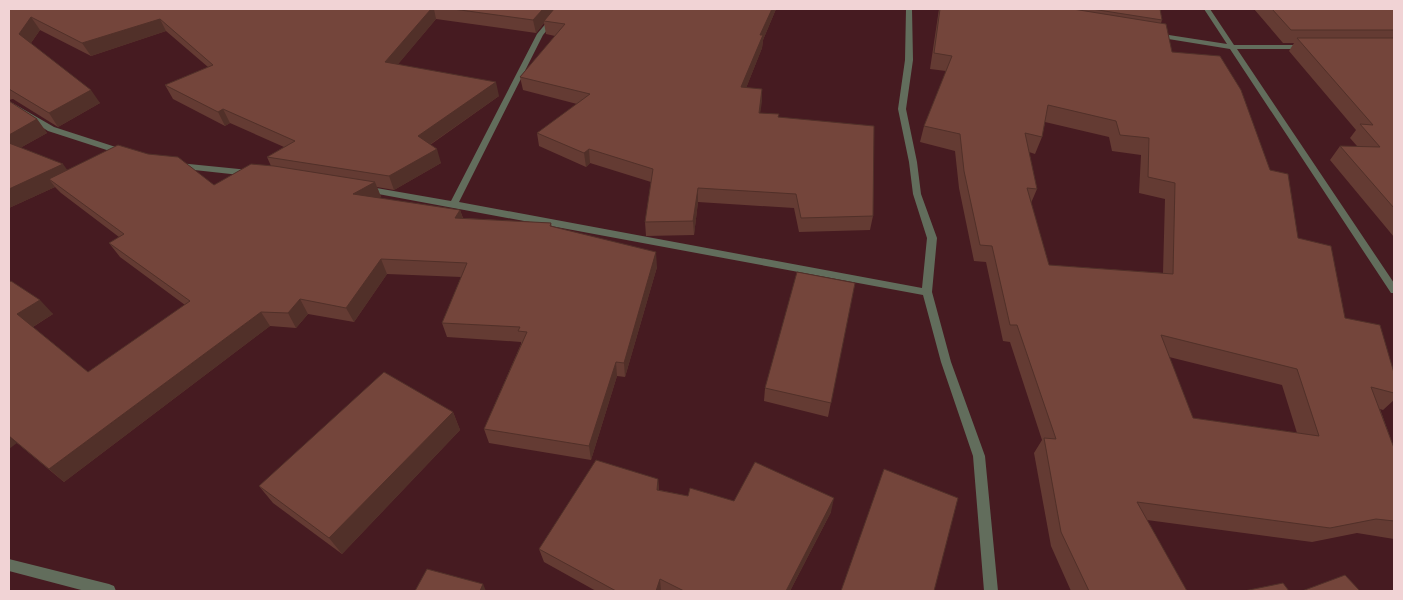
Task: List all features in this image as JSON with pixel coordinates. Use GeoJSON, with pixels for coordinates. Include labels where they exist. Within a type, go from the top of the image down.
{"type":"FeatureCollection","features":[{"type":"Feature","properties":{"kind":"street"},"geometry":{"type":"LineString","coordinates":[[454,204],[540,34],[561,9]]}},
{"type":"Feature","properties":{"kind":"street"},"geometry":{"type":"LineString","coordinates":[[909,9],[909,60],[902,109],[913,162],[917,194],[932,238],[927,292],[946,362],[979,456],[991,591]]}},
{"type":"Feature","properties":{"kind":"street"},"geometry":{"type":"LineString","coordinates":[[1207,9],[1394,290]]}},
{"type":"Feature","properties":{"kind":"street"},"geometry":{"type":"LineString","coordinates":[[1145,33],[1232,47],[1308,47]]}},
{"type":"Feature","properties":{"kind":"street"},"geometry":{"type":"LineString","coordinates":[[9,103],[51,129],[130,155]]}},
{"type":"Feature","properties":{"kind":"street"},"geometry":{"type":"LineString","coordinates":[[166,165],[262,174]]}},
{"type":"Feature","properties":{"kind":"street"},"geometry":{"type":"LineString","coordinates":[[358,188],[454,204],[823,275],[927,292]]}},
{"type":"Feature","properties":{"kind":"street"},"geometry":{"type":"LineString","coordinates":[[9,565],[109,591]]}},
{"type":"Feature","properties":{"kind":"building"},"geometry":{"type":"Polygon","coordinates":[[[9,9],[431,9],[385,62],[496,82],[418,136],[437,149],[389,176],[267,157],[295,141],[223,109],[218,112],[165,85],[213,65],[160,19],[82,43],[31,17],[19,34],[91,90],[49,113],[9,89],[9,9]]]}},
{"type":"Feature","properties":{"kind":"building"},"geometry":{"type":"Polygon","coordinates":[[[453,9],[543,9],[533,20],[453,9]]]}},
{"type":"Feature","properties":{"kind":"building"},"geometry":{"type":"Polygon","coordinates":[[[554,9],[772,9],[760,35],[763,35],[741,87],[762,89],[759,113],[779,114],[778,117],[874,126],[873,216],[801,218],[796,194],[698,188],[693,221],[645,222],[653,169],[589,149],[584,153],[537,133],[590,94],[520,77],[565,24],[544,21],[554,9]]]}},
{"type":"Feature","properties":{"kind":"building"},"geometry":{"type":"Polygon","coordinates":[[[940,9],[1073,9],[1166,24],[1172,52],[1220,56],[1241,90],[1270,170],[1288,174],[1298,238],[1331,246],[1345,318],[1380,325],[1394,373],[1394,393],[1371,387],[1394,448],[1394,521],[1376,519],[1330,528],[1137,502],[1187,591],[1089,591],[1061,532],[1044,438],[1056,439],[1017,325],[1010,325],[992,246],[980,245],[964,171],[960,134],[924,126],[952,56],[934,53],[940,9]],[[1048,105],[1042,137],[1025,133],[1037,189],[1027,188],[1049,265],[1173,274],[1175,183],[1148,177],[1149,138],[1120,135],[1116,121],[1048,105]],[[1161,335],[1193,418],[1319,436],[1297,369],[1161,335]]]}},
{"type":"Feature","properties":{"kind":"building"},"geometry":{"type":"Polygon","coordinates":[[[1092,9],[1160,9],[1162,20],[1092,9]]]}},
{"type":"Feature","properties":{"kind":"building"},"geometry":{"type":"Polygon","coordinates":[[[1272,9],[1394,9],[1394,30],[1291,30],[1272,9]]]}},
{"type":"Feature","properties":{"kind":"building"},"geometry":{"type":"Polygon","coordinates":[[[1297,38],[1394,38],[1394,208],[1340,146],[1380,147],[1360,124],[1373,125],[1297,38]]]}},
{"type":"Feature","properties":{"kind":"building"},"geometry":{"type":"Polygon","coordinates":[[[9,101],[37,119],[9,135],[9,101]]]}},
{"type":"Feature","properties":{"kind":"building"},"geometry":{"type":"Polygon","coordinates":[[[9,143],[63,164],[9,189],[9,143]]]}},
{"type":"Feature","properties":{"kind":"building"},"geometry":{"type":"Polygon","coordinates":[[[118,145],[148,154],[178,157],[214,185],[251,164],[274,166],[375,182],[353,194],[460,210],[455,218],[551,223],[550,226],[656,252],[624,363],[616,362],[589,446],[484,429],[527,332],[518,331],[520,327],[442,323],[467,263],[381,259],[346,308],[300,299],[288,313],[261,312],[49,469],[9,436],[9,282],[11,281],[40,300],[17,314],[88,372],[190,301],[109,243],[124,234],[49,179],[118,145]]]}},
{"type":"Feature","properties":{"kind":"building"},"geometry":{"type":"Polygon","coordinates":[[[797,272],[855,283],[831,403],[765,388],[797,272]]]}},
{"type":"Feature","properties":{"kind":"building"},"geometry":{"type":"Polygon","coordinates":[[[384,372],[453,412],[329,538],[259,486],[384,372]]]}},
{"type":"Feature","properties":{"kind":"building"},"geometry":{"type":"Polygon","coordinates":[[[596,460],[658,479],[657,490],[688,496],[690,488],[734,501],[755,462],[834,498],[786,591],[684,591],[660,579],[656,591],[616,591],[539,549],[596,460]]]}},
{"type":"Feature","properties":{"kind":"building"},"geometry":{"type":"Polygon","coordinates":[[[884,469],[958,498],[934,591],[841,591],[884,469]]]}},
{"type":"Feature","properties":{"kind":"building"},"geometry":{"type":"Polygon","coordinates":[[[427,569],[483,584],[480,591],[415,591],[427,569]]]}},
{"type":"Feature","properties":{"kind":"building"},"geometry":{"type":"Polygon","coordinates":[[[1345,575],[1360,591],[1302,591],[1345,575]]]}},
{"type":"Feature","properties":{"kind":"building"},"geometry":{"type":"Polygon","coordinates":[[[1283,583],[1289,591],[1244,591],[1283,583]]]}}]}
